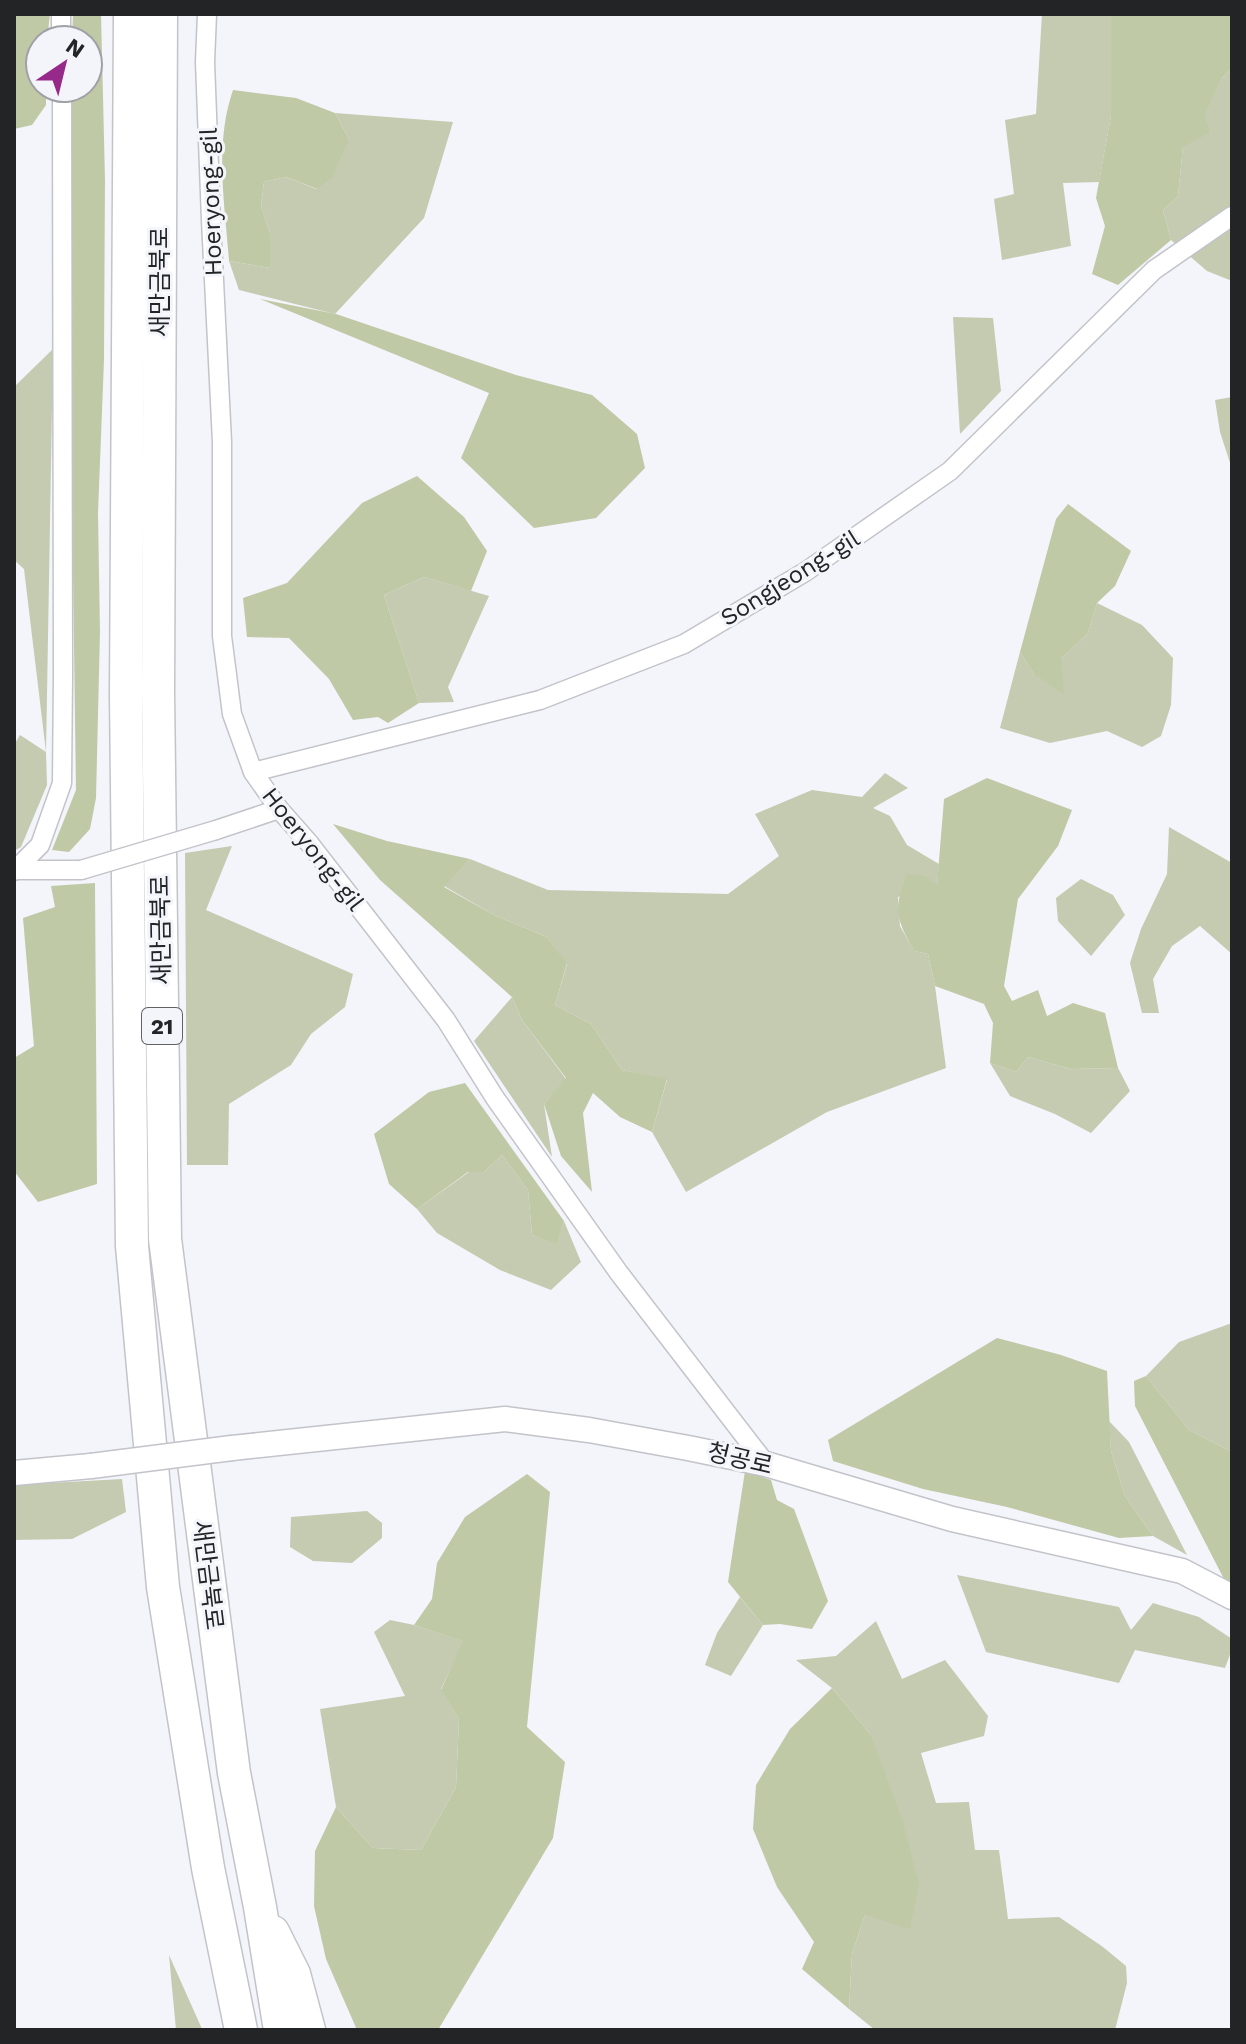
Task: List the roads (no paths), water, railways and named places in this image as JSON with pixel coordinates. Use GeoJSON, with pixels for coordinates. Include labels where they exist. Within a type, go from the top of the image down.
{"type":"FeatureCollection","features":[{"type":"Feature","properties":{"kind":"highway","name":"새만금북로"},"geometry":{"type":"LineString","coordinates":[[130,14],[126,695],[132,1246],[163,1587],[208,1868],[241,2030]]}},
{"type":"Feature","properties":{"kind":"highway","name":"새만금북로"},"geometry":{"type":"LineString","coordinates":[[161,14],[158,693],[165,1239],[234,1773],[280,2030]]}},
{"type":"Feature","properties":{"kind":"highway"},"geometry":{"type":"LineString","coordinates":[[208,1868],[205,1926],[228,2030]]}},
{"type":"Feature","properties":{"kind":"highway"},"geometry":{"type":"LineString","coordinates":[[260,1907],[294,1974],[309,2030]]}},
{"type":"Feature","properties":{"kind":"street","name":"Hoeryong-gil"},"geometry":{"type":"LineString","coordinates":[[207,14],[205,62],[222,442],[222,636],[232,714],[253,772],[446,1020],[495,1098],[619,1273],[766,1464]]}},
{"type":"Feature","properties":{"kind":"street"},"geometry":{"type":"LineString","coordinates":[[16,870],[40,845],[62,783],[62,104]]}},
{"type":"Feature","properties":{"kind":"street","name":"Songjeong-gil"},"geometry":{"type":"LineString","coordinates":[[253,772],[540,700],[684,644],[805,572],[950,471],[1154,270],[1232,216]]}},
{"type":"Feature","properties":{"kind":"street"},"geometry":{"type":"LineString","coordinates":[[16,870],[81,870],[279,809]]}},
{"type":"Feature","properties":{"kind":"street","name":"청공로"},"geometry":{"type":"LineString","coordinates":[[14,1473],[505,1419],[589,1430],[766,1464],[952,1519],[1182,1571],[1232,1597]]}}]}
